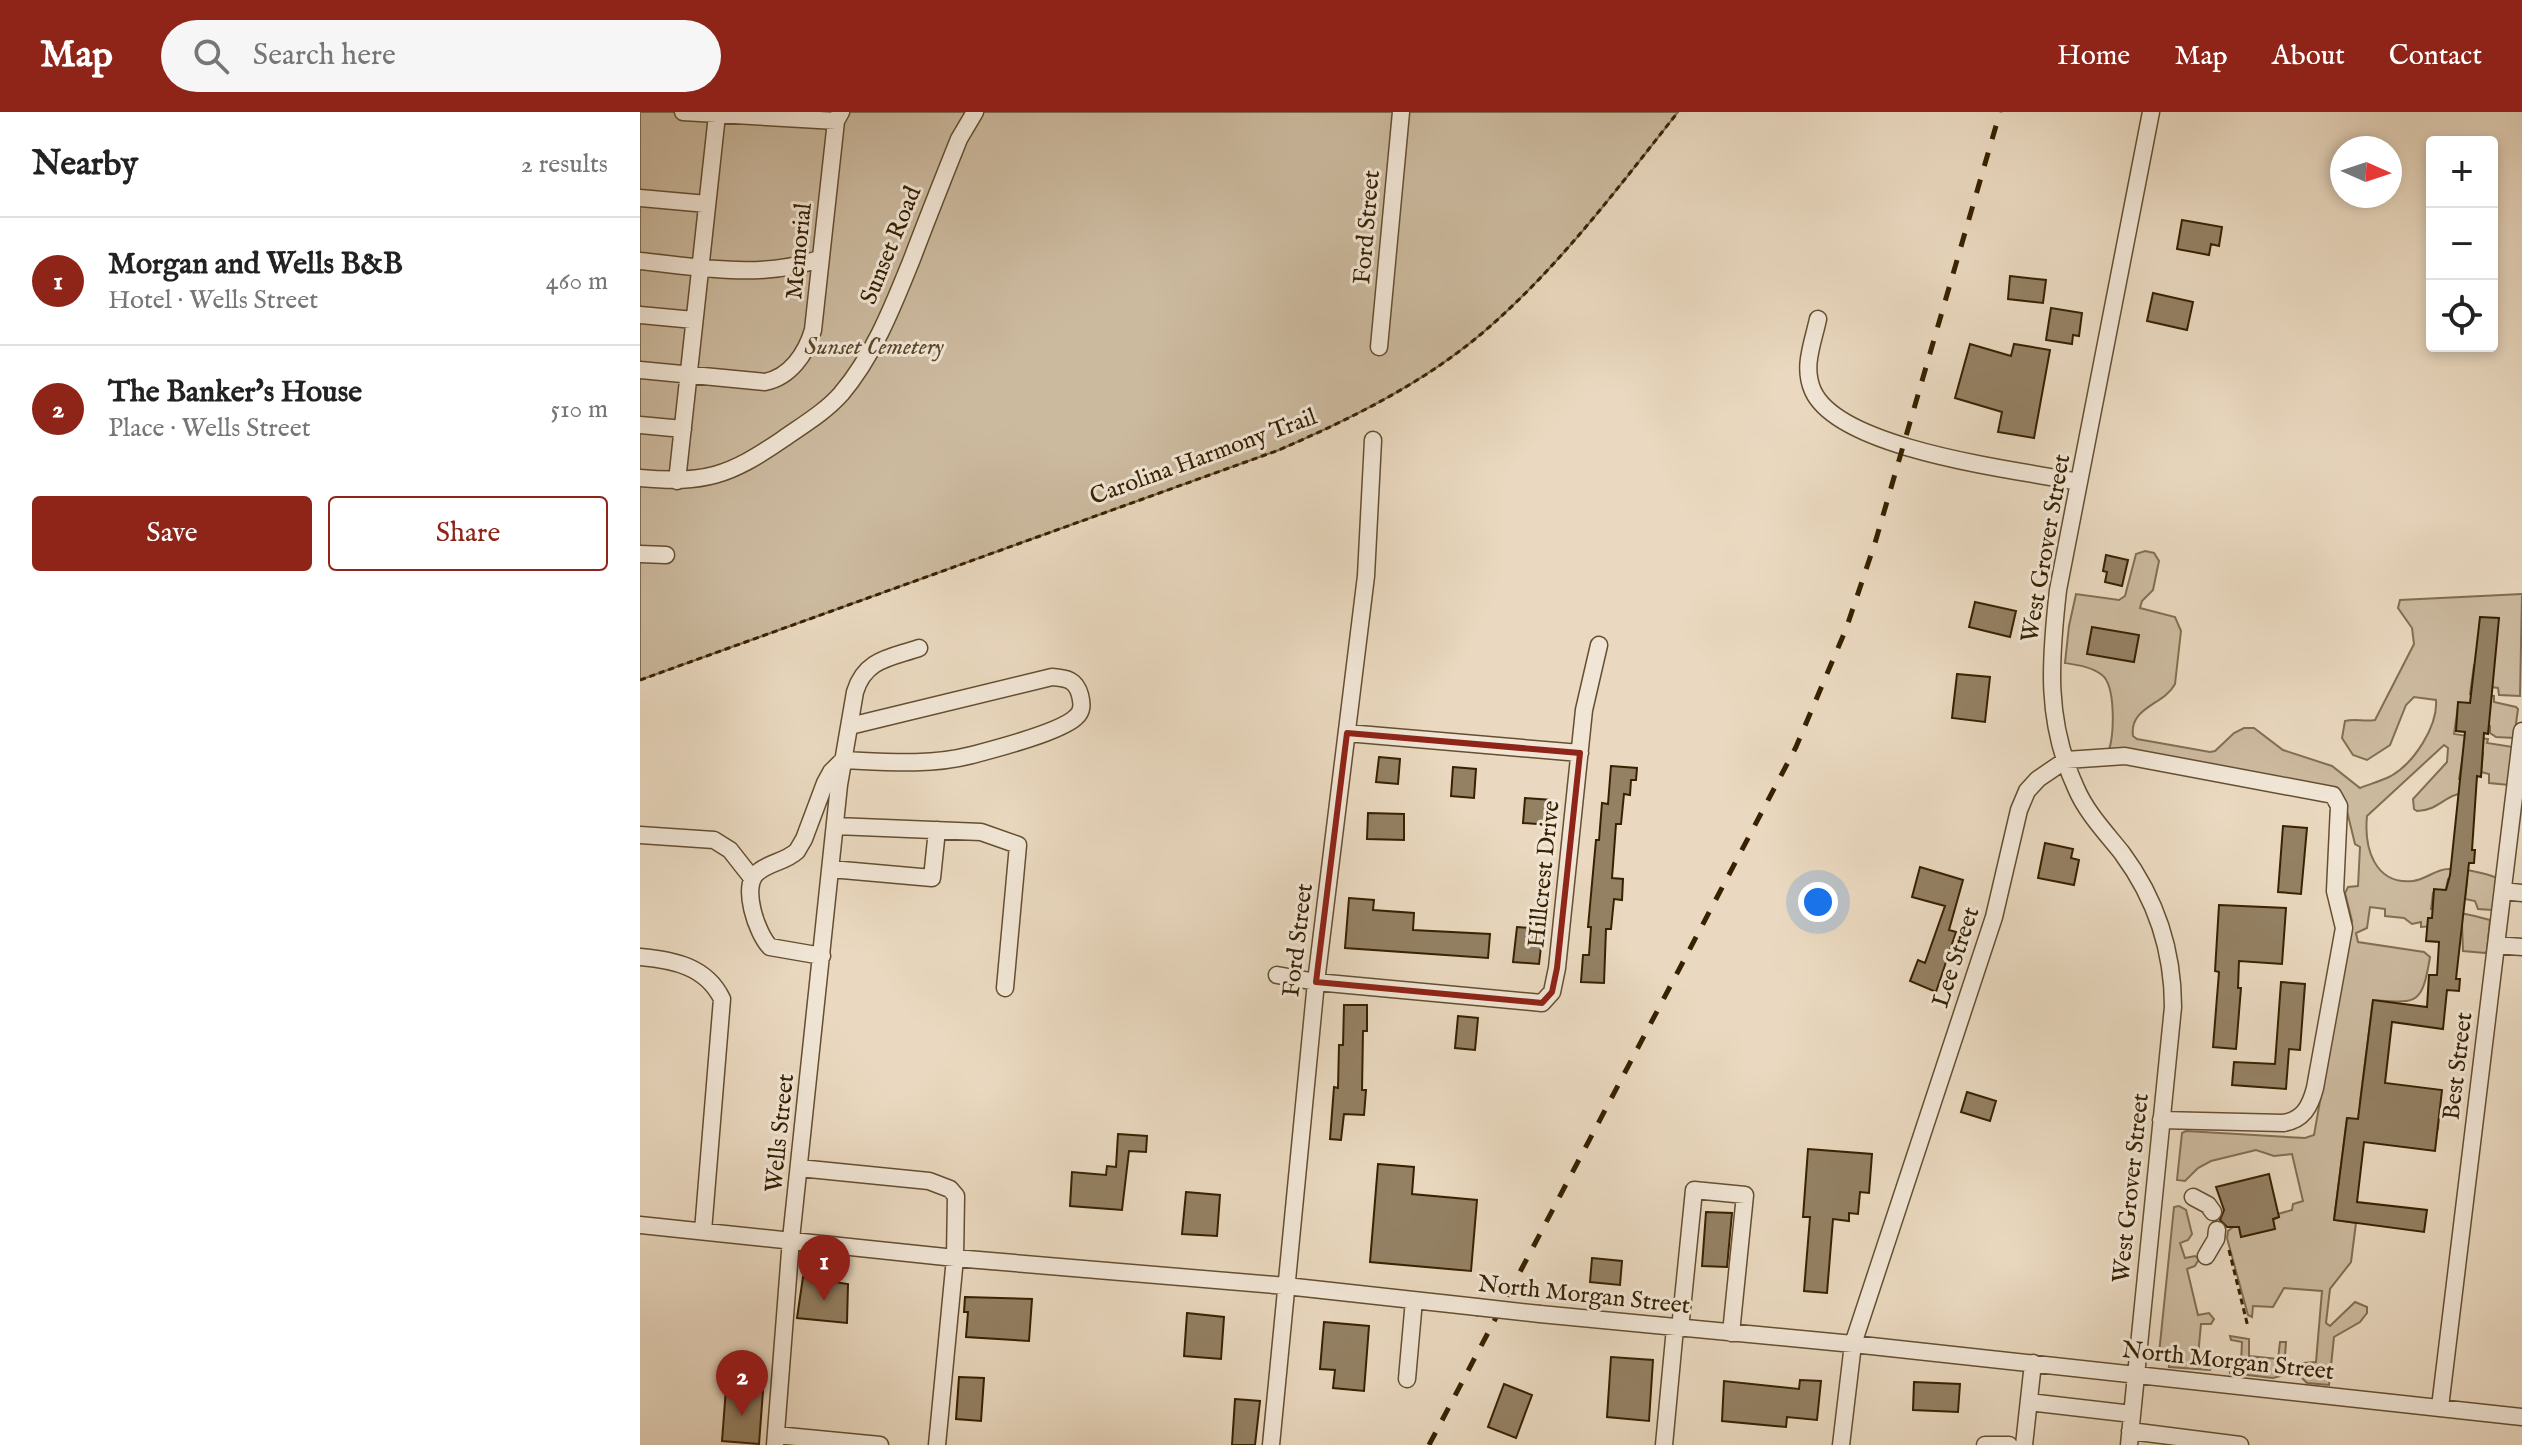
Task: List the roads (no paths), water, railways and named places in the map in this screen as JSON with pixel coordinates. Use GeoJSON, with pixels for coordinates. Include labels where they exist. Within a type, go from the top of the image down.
{"type":"FeatureCollection","features":[{"type":"Feature","properties":{"kind":"street"},"geometry":{"type":"LineString","coordinates":[[683,112],[836,115]]}},
{"type":"Feature","properties":{"kind":"street","name":"Sunset Road"},"geometry":{"type":"LineString","coordinates":[[640,478],[677,481],[716,476],[748,463],[820,414],[839,396],[876,341],[959,139],[975,112]]}},
{"type":"Feature","properties":{"kind":"street","name":"Ford Street"},"geometry":{"type":"LineString","coordinates":[[1379,347],[1401,112]]}},
{"type":"Feature","properties":{"kind":"street","name":"West Grover Street"},"geometry":{"type":"LineString","coordinates":[[2130,1430],[2173,1007],[2173,974],[2169,953],[2146,890],[2076,789],[2052,706],[2050,670],[2058,590],[2151,112]]}},
{"type":"Feature","properties":{"kind":"street"},"geometry":{"type":"LineString","coordinates":[[677,481],[717,115]]}},
{"type":"Feature","properties":{"kind":"street","name":"Memorial"},"geometry":{"type":"LineString","coordinates":[[640,370],[765,382],[776,380],[793,367],[807,348],[813,330],[836,115]]}},
{"type":"Feature","properties":{"kind":"street"},"geometry":{"type":"LineString","coordinates":[[640,198],[707,204]]}},
{"type":"Feature","properties":{"kind":"street"},"geometry":{"type":"LineString","coordinates":[[640,261],[700,267],[789,269],[821,258]]}},
{"type":"Feature","properties":{"kind":"street"},"geometry":{"type":"LineString","coordinates":[[640,315],[694,320]]}},
{"type":"Feature","properties":{"kind":"street"},"geometry":{"type":"LineString","coordinates":[[1818,319],[1806,370],[1813,393],[1838,420],[1905,448],[2079,482]]}},
{"type":"Feature","properties":{"kind":"street"},"geometry":{"type":"LineString","coordinates":[[640,425],[683,429]]}},
{"type":"Feature","properties":{"kind":"street","name":"Ford Street"},"geometry":{"type":"LineString","coordinates":[[1271,1445],[1316,982],[1366,576],[1373,440]]}},
{"type":"Feature","properties":{"kind":"street"},"geometry":{"type":"LineString","coordinates":[[640,554],[666,555]]}},
{"type":"Feature","properties":{"kind":"street"},"geometry":{"type":"LineString","coordinates":[[1347,733],[1580,753],[1590,678],[1599,645]]}},
{"type":"Feature","properties":{"kind":"street","name":"Wells Street"},"geometry":{"type":"LineString","coordinates":[[775,1440],[791,1239],[843,760],[855,692],[859,678],[875,663],[919,648]]}},
{"type":"Feature","properties":{"kind":"street"},"geometry":{"type":"LineString","coordinates":[[822,956],[774,949],[765,941],[752,909],[752,878],[756,872],[797,851],[825,783],[843,760],[946,761],[973,755],[1075,719],[1082,703],[1075,684],[1067,678],[1052,677],[850,726]]}},
{"type":"Feature","properties":{"kind":"street","name":"Best Street"},"geometry":{"type":"LineString","coordinates":[[2440,1407],[2522,731]]}},
{"type":"Feature","properties":{"kind":"street","name":"Hillcrest Drive"},"geometry":{"type":"LineString","coordinates":[[1316,982],[1542,1003],[1552,992],[1557,968],[1580,753]]}},
{"type":"Feature","properties":{"kind":"street"},"geometry":{"type":"LineString","coordinates":[[2066,760],[2125,756],[2333,795],[2339,806],[2335,891],[2344,928],[2315,1088],[2309,1106],[2298,1119],[2283,1123],[2161,1120]]}},
{"type":"Feature","properties":{"kind":"street","name":"Lee Street"},"geometry":{"type":"LineString","coordinates":[[1841,1445],[1853,1344],[1994,917],[2022,799],[2038,779],[2066,760]]}},
{"type":"Feature","properties":{"kind":"street"},"geometry":{"type":"LineString","coordinates":[[836,826],[981,832],[1018,845],[1005,988]]}},
{"type":"Feature","properties":{"kind":"street"},"geometry":{"type":"LineString","coordinates":[[831,869],[932,878],[937,830]]}},
{"type":"Feature","properties":{"kind":"street"},"geometry":{"type":"LineString","coordinates":[[640,835],[722,843],[752,878]]}},
{"type":"Feature","properties":{"kind":"street"},"geometry":{"type":"LineString","coordinates":[[2503,891],[2522,893]]}},
{"type":"Feature","properties":{"kind":"street"},"geometry":{"type":"LineString","coordinates":[[2496,945],[2522,947]]}},
{"type":"Feature","properties":{"kind":"street"},"geometry":{"type":"LineString","coordinates":[[640,957],[685,965],[704,975],[722,999],[703,1231]]}},
{"type":"Feature","properties":{"kind":"street"},"geometry":{"type":"LineString","coordinates":[[1277,975],[1316,982]]}},
{"type":"Feature","properties":{"kind":"street"},"geometry":{"type":"LineString","coordinates":[[799,1168],[929,1181],[950,1189],[956,1196],[955,1258],[937,1445]]}},
{"type":"Feature","properties":{"kind":"street"},"geometry":{"type":"LineString","coordinates":[[1664,1445],[1694,1190],[1745,1195],[1731,1333]]}},
{"type":"Feature","properties":{"kind":"street"},"geometry":{"type":"LineString","coordinates":[[2193,1197],[2208,1205],[2213,1212]]}},
{"type":"Feature","properties":{"kind":"street","name":"North Morgan Street"},"geometry":{"type":"LineString","coordinates":[[640,1225],[955,1258],[1286,1286],[2522,1417]]}},
{"type":"Feature","properties":{"kind":"street"},"geometry":{"type":"LineString","coordinates":[[2206,1256],[2216,1239],[2222,1236]]}},
{"type":"Feature","properties":{"kind":"street"},"geometry":{"type":"LineString","coordinates":[[1407,1379],[1414,1300]]}},
{"type":"Feature","properties":{"kind":"street"},"geometry":{"type":"LineString","coordinates":[[2024,1445],[2033,1363]]}},
{"type":"Feature","properties":{"kind":"street"},"geometry":{"type":"LineString","coordinates":[[2029,1402],[2130,1430],[2240,1445]]}},
{"type":"Feature","properties":{"kind":"street"},"geometry":{"type":"LineString","coordinates":[[775,1440],[880,1445]]}},
{"type":"Feature","properties":{"kind":"street"},"geometry":{"type":"LineString","coordinates":[[1985,1445],[2009,1445]]}},
{"type":"Feature","properties":{"kind":"railway"},"geometry":{"type":"LineString","coordinates":[[1429,1445],[1796,747],[1846,629],[1875,543],[2000,112]]}},
{"type":"Feature","properties":{"kind":"place","name":"Morgan and Wells B&B"},"geometry":{"type":"Point","coordinates":[824,1301]}},
{"type":"Feature","properties":{"kind":"place","name":"The Banker's House"},"geometry":{"type":"Point","coordinates":[742,1416]}},
{"type":"Feature","properties":{"kind":"park label","name":"Sunset Cemetery"},"geometry":{"type":"Point","coordinates":[874,346]}}]}
